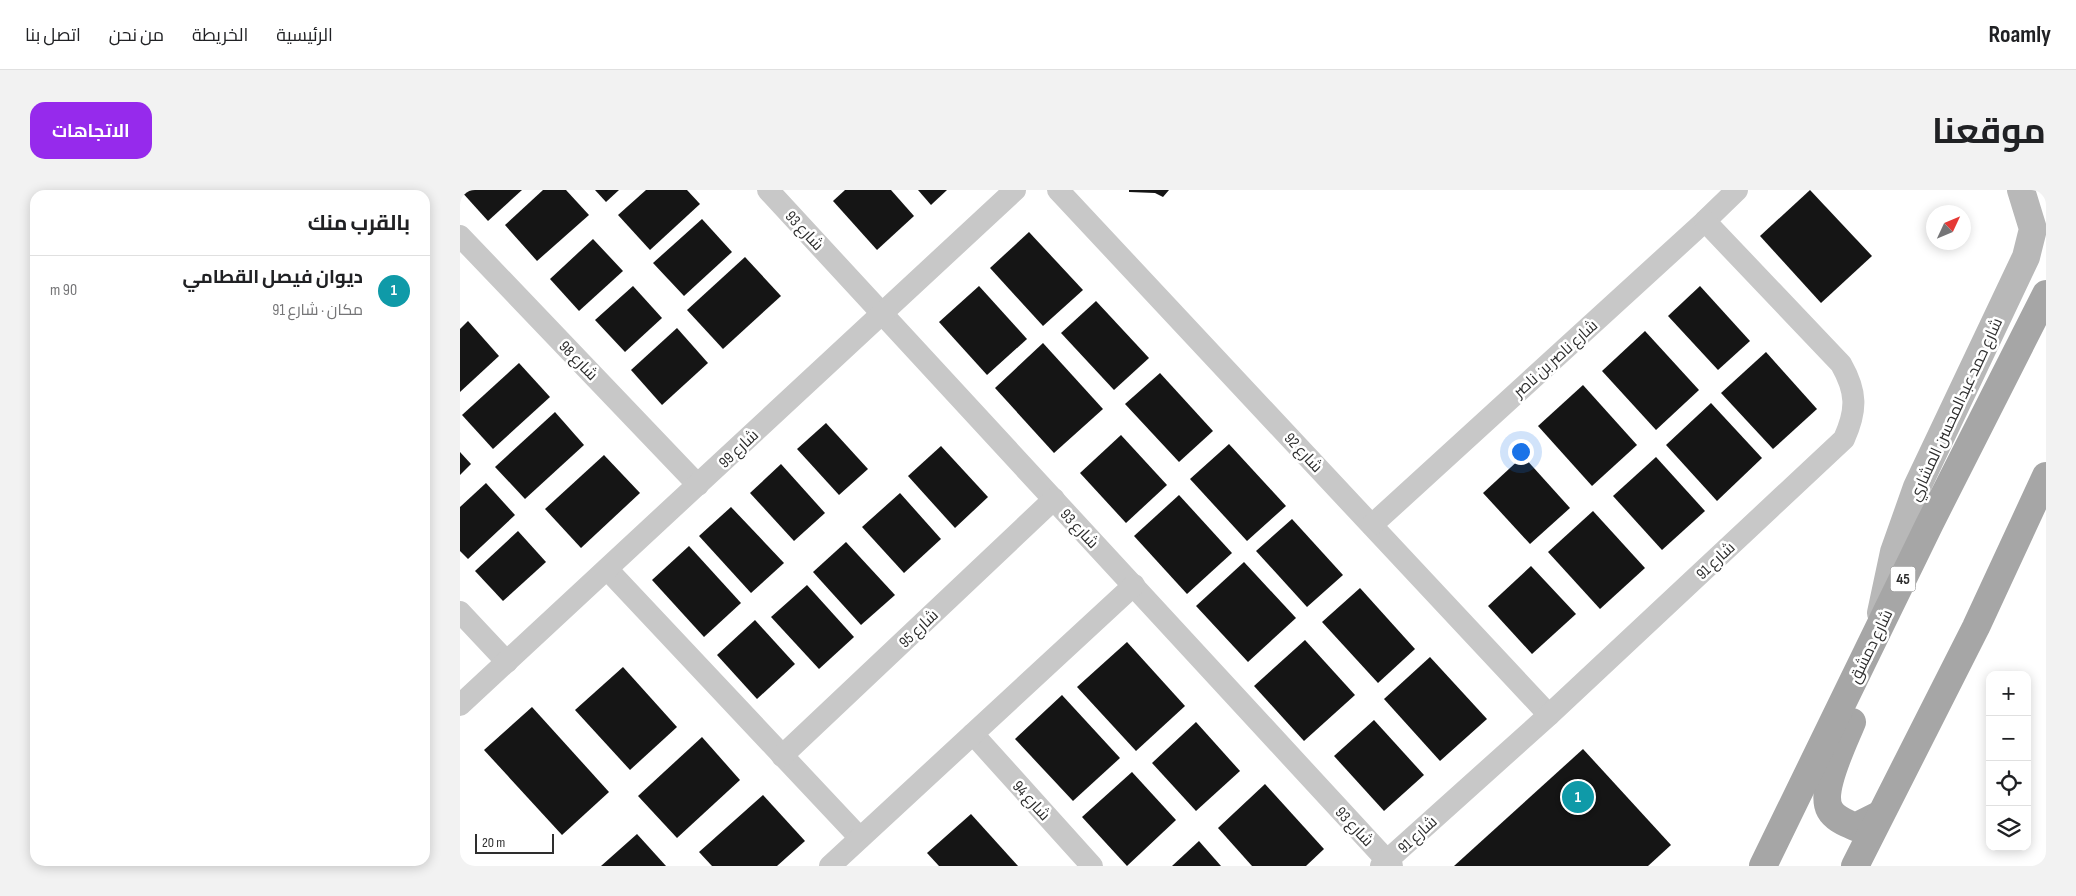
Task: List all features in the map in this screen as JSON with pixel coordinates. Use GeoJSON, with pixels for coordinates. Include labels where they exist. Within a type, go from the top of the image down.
{"type":"FeatureCollection","features":[{"type":"Feature","properties":{"kind":"main road","name":"شارع دمشق"},"geometry":{"type":"LineString","coordinates":[[1764,866],[1930,523],[2046,294]]}},
{"type":"Feature","properties":{"kind":"main road"},"geometry":{"type":"LineString","coordinates":[[1854,866],[1976,627],[2046,476]]}},
{"type":"Feature","properties":{"kind":"main road"},"geometry":{"type":"LineString","coordinates":[[1879,815],[1855,827],[1839,820],[1829,810],[1827,784],[1842,745],[1920,569],[1930,523]]}},
{"type":"Feature","properties":{"kind":"street","name":"شارع 93"},"geometry":{"type":"LineString","coordinates":[[768,190],[1134,585],[1387,864]]}},
{"type":"Feature","properties":{"kind":"street","name":"شارع 99"},"geometry":{"type":"LineString","coordinates":[[460,705],[1015,190]]}},
{"type":"Feature","properties":{"kind":"street","name":"شارع 92"},"geometry":{"type":"LineString","coordinates":[[1058,190],[1549,715]]}},
{"type":"Feature","properties":{"kind":"street","name":"شارع ناصر بن ناصر"},"geometry":{"type":"LineString","coordinates":[[1372,525],[1737,190]]}},
{"type":"Feature","properties":{"kind":"street","name":"شارع حمد عبدالمحسن المشاري"},"geometry":{"type":"LineString","coordinates":[[1876,633],[1894,552],[1917,487],[2026,258],[2034,229],[2021,190]]}},
{"type":"Feature","properties":{"kind":"street","name":"شارع 91"},"geometry":{"type":"LineString","coordinates":[[1387,864],[1844,439],[1852,420],[1854,401],[1849,379],[1841,364],[1705,221]]}},
{"type":"Feature","properties":{"kind":"street","name":"شارع 98"},"geometry":{"type":"LineString","coordinates":[[460,236],[698,485]]}},
{"type":"Feature","properties":{"kind":"street","name":"شارع 95"},"geometry":{"type":"LineString","coordinates":[[782,756],[1054,499]]}},
{"type":"Feature","properties":{"kind":"street"},"geometry":{"type":"LineString","coordinates":[[1976,627],[2046,504]]}},
{"type":"Feature","properties":{"kind":"street"},"geometry":{"type":"LineString","coordinates":[[607,569],[860,838]]}},
{"type":"Feature","properties":{"kind":"street"},"geometry":{"type":"LineString","coordinates":[[830,866],[1134,585]]}},
{"type":"Feature","properties":{"kind":"street"},"geometry":{"type":"LineString","coordinates":[[460,612],[507,662]]}},
{"type":"Feature","properties":{"kind":"street","name":"شارع 94"},"geometry":{"type":"LineString","coordinates":[[973,734],[1092,866]]}},
{"type":"Feature","properties":{"kind":"building"},"geometry":{"type":"Polygon","coordinates":[[[460,190],[522,190],[488,221],[460,190]]]}},
{"type":"Feature","properties":{"kind":"building"},"geometry":{"type":"Polygon","coordinates":[[[543,190],[566,190],[589,215],[537,261],[505,225],[543,190]]]}},
{"type":"Feature","properties":{"kind":"building"},"geometry":{"type":"Polygon","coordinates":[[[595,190],[619,190],[606,202],[595,190]]]}},
{"type":"Feature","properties":{"kind":"building"},"geometry":{"type":"Polygon","coordinates":[[[646,190],[687,190],[700,204],[650,250],[618,215],[646,190]]]}},
{"type":"Feature","properties":{"kind":"building"},"geometry":{"type":"Polygon","coordinates":[[[845,190],[891,190],[914,216],[877,250],[833,201],[845,190]]]}},
{"type":"Feature","properties":{"kind":"building"},"geometry":{"type":"Polygon","coordinates":[[[918,190],[947,190],[931,205],[918,190]]]}},
{"type":"Feature","properties":{"kind":"building"},"geometry":{"type":"Polygon","coordinates":[[[1129,190],[1169,190],[1163,197],[1155,193],[1129,192],[1129,190]]]}},
{"type":"Feature","properties":{"kind":"building"},"geometry":{"type":"Polygon","coordinates":[[[1810,190],[1872,256],[1821,303],[1760,236],[1810,190]]]}},
{"type":"Feature","properties":{"kind":"building"},"geometry":{"type":"Polygon","coordinates":[[[702,219],[732,252],[684,296],[653,263],[702,219]]]}},
{"type":"Feature","properties":{"kind":"building"},"geometry":{"type":"Polygon","coordinates":[[[1029,232],[1083,290],[1043,326],[990,268],[1029,232]]]}},
{"type":"Feature","properties":{"kind":"building"},"geometry":{"type":"Polygon","coordinates":[[[593,239],[623,271],[579,311],[550,279],[593,239]]]}},
{"type":"Feature","properties":{"kind":"building"},"geometry":{"type":"Polygon","coordinates":[[[745,257],[781,296],[723,349],[687,310],[745,257]]]}},
{"type":"Feature","properties":{"kind":"building"},"geometry":{"type":"Polygon","coordinates":[[[633,286],[662,318],[625,352],[595,320],[633,286]]]}},
{"type":"Feature","properties":{"kind":"building"},"geometry":{"type":"Polygon","coordinates":[[[979,286],[1027,339],[987,375],[939,322],[979,286]]]}},
{"type":"Feature","properties":{"kind":"building"},"geometry":{"type":"Polygon","coordinates":[[[1700,286],[1750,341],[1718,370],[1668,316],[1700,286]]]}},
{"type":"Feature","properties":{"kind":"building"},"geometry":{"type":"Polygon","coordinates":[[[1096,301],[1149,358],[1114,390],[1061,333],[1096,301]]]}},
{"type":"Feature","properties":{"kind":"building"},"geometry":{"type":"Polygon","coordinates":[[[468,321],[499,356],[460,392],[460,329],[468,321]]]}},
{"type":"Feature","properties":{"kind":"building"},"geometry":{"type":"Polygon","coordinates":[[[677,328],[708,363],[662,405],[631,370],[677,328]]]}},
{"type":"Feature","properties":{"kind":"building"},"geometry":{"type":"Polygon","coordinates":[[[1645,331],[1699,390],[1656,430],[1602,371],[1645,331]]]}},
{"type":"Feature","properties":{"kind":"building"},"geometry":{"type":"Polygon","coordinates":[[[1043,343],[1103,409],[1054,453],[995,388],[1043,343]]]}},
{"type":"Feature","properties":{"kind":"building"},"geometry":{"type":"Polygon","coordinates":[[[1766,352],[1817,409],[1773,449],[1721,393],[1766,352]]]}},
{"type":"Feature","properties":{"kind":"building"},"geometry":{"type":"Polygon","coordinates":[[[519,363],[550,397],[493,449],[462,415],[519,363]]]}},
{"type":"Feature","properties":{"kind":"building"},"geometry":{"type":"Polygon","coordinates":[[[1160,373],[1213,431],[1179,462],[1125,404],[1160,373]]]}},
{"type":"Feature","properties":{"kind":"building"},"geometry":{"type":"Polygon","coordinates":[[[1583,385],[1637,445],[1592,486],[1538,426],[1583,385]]]}},
{"type":"Feature","properties":{"kind":"building"},"geometry":{"type":"Polygon","coordinates":[[[1711,403],[1762,458],[1717,501],[1666,445],[1711,403]]]}},
{"type":"Feature","properties":{"kind":"building"},"geometry":{"type":"Polygon","coordinates":[[[555,412],[584,445],[525,499],[495,467],[555,412]]]}},
{"type":"Feature","properties":{"kind":"building"},"geometry":{"type":"Polygon","coordinates":[[[826,423],[868,469],[839,495],[797,449],[826,423]]]}},
{"type":"Feature","properties":{"kind":"building"},"geometry":{"type":"Polygon","coordinates":[[[1121,435],[1167,485],[1126,523],[1080,473],[1121,435]]]}},
{"type":"Feature","properties":{"kind":"building"},"geometry":{"type":"Polygon","coordinates":[[[1229,444],[1286,506],[1247,541],[1190,479],[1229,444]]]}},
{"type":"Feature","properties":{"kind":"building"},"geometry":{"type":"Polygon","coordinates":[[[941,446],[988,497],[955,528],[908,476],[941,446]]]}},
{"type":"Feature","properties":{"kind":"building"},"geometry":{"type":"Polygon","coordinates":[[[460,452],[471,464],[460,475],[460,452]]]}},
{"type":"Feature","properties":{"kind":"building"},"geometry":{"type":"Polygon","coordinates":[[[604,455],[640,493],[581,548],[545,509],[604,455]]]}},
{"type":"Feature","properties":{"kind":"building"},"geometry":{"type":"Polygon","coordinates":[[[1523,456],[1570,508],[1530,544],[1483,493],[1523,456]]]}},
{"type":"Feature","properties":{"kind":"building"},"geometry":{"type":"Polygon","coordinates":[[[1656,457],[1705,511],[1662,550],[1613,496],[1656,457]]]}},
{"type":"Feature","properties":{"kind":"building"},"geometry":{"type":"Polygon","coordinates":[[[781,464],[825,513],[794,541],[750,493],[781,464]]]}},
{"type":"Feature","properties":{"kind":"building"},"geometry":{"type":"Polygon","coordinates":[[[486,483],[515,515],[468,559],[460,551],[460,507],[486,483]]]}},
{"type":"Feature","properties":{"kind":"building"},"geometry":{"type":"Polygon","coordinates":[[[900,493],[941,539],[904,573],[862,527],[900,493]]]}},
{"type":"Feature","properties":{"kind":"building"},"geometry":{"type":"Polygon","coordinates":[[[1179,495],[1232,553],[1187,594],[1134,536],[1179,495]]]}},
{"type":"Feature","properties":{"kind":"building"},"geometry":{"type":"Polygon","coordinates":[[[731,507],[784,563],[751,593],[699,536],[731,507]]]}},
{"type":"Feature","properties":{"kind":"building"},"geometry":{"type":"Polygon","coordinates":[[[1593,511],[1645,568],[1600,609],[1548,552],[1593,511]]]}},
{"type":"Feature","properties":{"kind":"building"},"geometry":{"type":"Polygon","coordinates":[[[1292,519],[1343,575],[1307,607],[1256,551],[1292,519]]]}},
{"type":"Feature","properties":{"kind":"building"},"geometry":{"type":"Polygon","coordinates":[[[518,531],[546,562],[503,601],[475,571],[518,531]]]}},
{"type":"Feature","properties":{"kind":"building"},"geometry":{"type":"Polygon","coordinates":[[[846,542],[895,595],[861,625],[813,572],[846,542]]]}},
{"type":"Feature","properties":{"kind":"building"},"geometry":{"type":"Polygon","coordinates":[[[689,546],[741,603],[704,637],[652,580],[689,546]]]}},
{"type":"Feature","properties":{"kind":"building"},"geometry":{"type":"Polygon","coordinates":[[[1244,562],[1296,618],[1248,662],[1196,606],[1244,562]]]}},
{"type":"Feature","properties":{"kind":"building"},"geometry":{"type":"Polygon","coordinates":[[[1531,566],[1576,614],[1532,654],[1488,606],[1531,566]]]}},
{"type":"Feature","properties":{"kind":"building"},"geometry":{"type":"Polygon","coordinates":[[[807,585],[854,637],[819,669],[771,617],[807,585]]]}},
{"type":"Feature","properties":{"kind":"building"},"geometry":{"type":"Polygon","coordinates":[[[1360,588],[1415,649],[1378,683],[1322,622],[1360,588]]]}},
{"type":"Feature","properties":{"kind":"building"},"geometry":{"type":"Polygon","coordinates":[[[755,620],[795,664],[757,699],[717,655],[755,620]]]}},
{"type":"Feature","properties":{"kind":"building"},"geometry":{"type":"Polygon","coordinates":[[[1305,640],[1355,695],[1304,741],[1254,686],[1305,640]]]}},
{"type":"Feature","properties":{"kind":"building"},"geometry":{"type":"Polygon","coordinates":[[[1127,642],[1185,706],[1136,751],[1077,687],[1127,642]]]}},
{"type":"Feature","properties":{"kind":"building"},"geometry":{"type":"Polygon","coordinates":[[[1430,657],[1487,719],[1440,761],[1384,699],[1430,657]]]}},
{"type":"Feature","properties":{"kind":"building"},"geometry":{"type":"Polygon","coordinates":[[[623,667],[677,727],[630,770],[575,710],[623,667]]]}},
{"type":"Feature","properties":{"kind":"building"},"geometry":{"type":"Polygon","coordinates":[[[1062,695],[1120,758],[1073,801],[1015,739],[1062,695]]]}},
{"type":"Feature","properties":{"kind":"building"},"geometry":{"type":"Polygon","coordinates":[[[532,707],[609,792],[562,835],[484,750],[532,707]]]}},
{"type":"Feature","properties":{"kind":"building"},"geometry":{"type":"Polygon","coordinates":[[[1374,720],[1424,775],[1384,811],[1334,756],[1374,720]]]}},
{"type":"Feature","properties":{"kind":"building"},"geometry":{"type":"Polygon","coordinates":[[[1196,722],[1240,771],[1196,811],[1152,763],[1196,722]]]}},
{"type":"Feature","properties":{"kind":"building"},"geometry":{"type":"Polygon","coordinates":[[[702,737],[740,780],[677,838],[638,796],[702,737]]]}},
{"type":"Feature","properties":{"kind":"building"},"geometry":{"type":"Polygon","coordinates":[[[1583,749],[1671,845],[1648,866],[1454,866],[1583,749]]]}},
{"type":"Feature","properties":{"kind":"building"},"geometry":{"type":"Polygon","coordinates":[[[1132,772],[1176,820],[1127,866],[1082,817],[1132,772]]]}},
{"type":"Feature","properties":{"kind":"building"},"geometry":{"type":"Polygon","coordinates":[[[1265,784],[1324,849],[1306,866],[1252,866],[1218,828],[1265,784]]]}},
{"type":"Feature","properties":{"kind":"building"},"geometry":{"type":"Polygon","coordinates":[[[763,795],[805,841],[777,866],[712,866],[699,852],[763,795]]]}},
{"type":"Feature","properties":{"kind":"building"},"geometry":{"type":"Polygon","coordinates":[[[971,814],[1018,866],[939,866],[927,853],[971,814]]]}},
{"type":"Feature","properties":{"kind":"building"},"geometry":{"type":"Polygon","coordinates":[[[637,834],[666,866],[601,866],[637,834]]]}},
{"type":"Feature","properties":{"kind":"building"},"geometry":{"type":"Polygon","coordinates":[[[1199,841],[1221,866],[1172,866],[1199,841]]]}},
{"type":"Feature","properties":{"kind":"place","name":"ديوان فيصل القطامي"},"geometry":{"type":"Point","coordinates":[1578,797]}}]}
